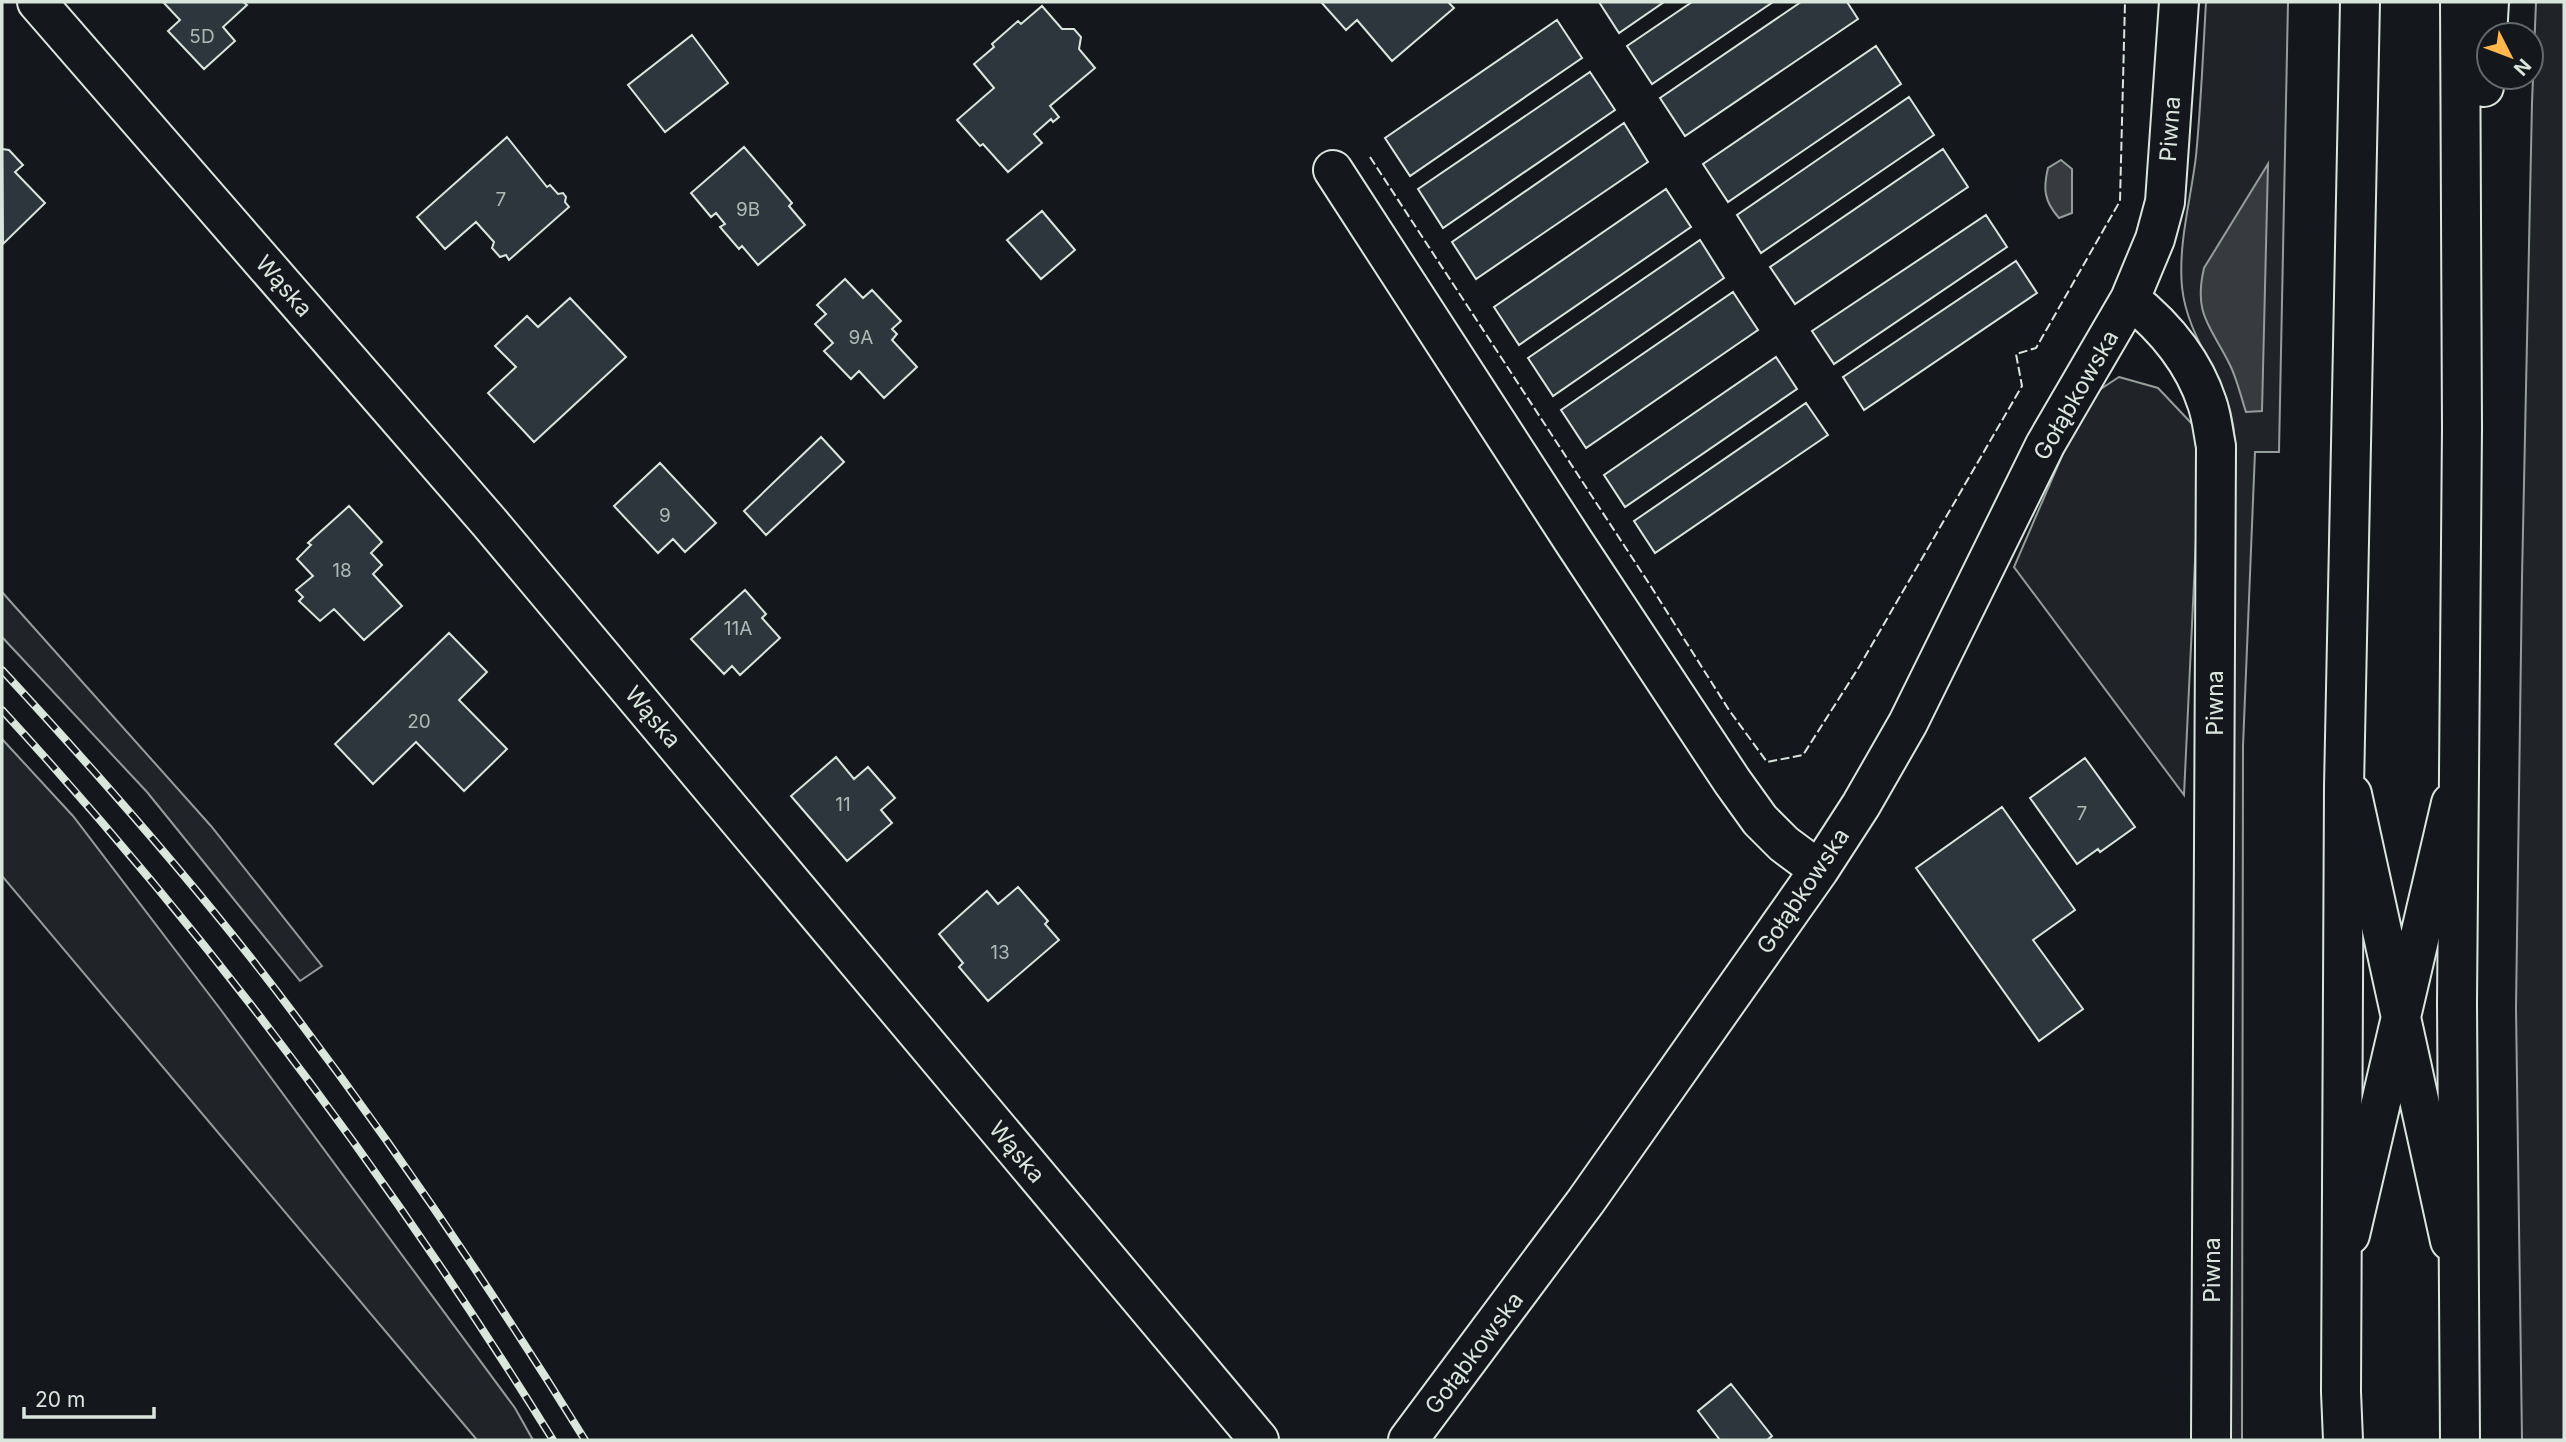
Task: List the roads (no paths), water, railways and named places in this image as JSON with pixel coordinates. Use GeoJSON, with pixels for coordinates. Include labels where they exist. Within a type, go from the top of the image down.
{"type":"FeatureCollection","features":[{"type":"Feature","properties":{"kind":"main road","name":"Wąska"},"geometry":{"type":"LineString","coordinates":[[37,2],[489,522],[1259,1440]]}},
{"type":"Feature","properties":{"kind":"main road","name":"Piwna"},"geometry":{"type":"LineString","coordinates":[[2179,2],[2165,202],[2155,239],[2130,299],[2156,320],[2183,353],[2207,403],[2216,446],[2211,1440]]}},
{"type":"Feature","properties":{"kind":"main road"},"geometry":{"type":"LineString","coordinates":[[2343,1440],[2341,1271],[2344,761],[2360,2]]}},
{"type":"Feature","properties":{"kind":"main road"},"geometry":{"type":"LineString","coordinates":[[2460,2],[2462,428],[2457,1017],[2460,1440]]}},
{"type":"Feature","properties":{"kind":"main road"},"geometry":{"type":"LineString","coordinates":[[2462,428],[2489,2]]}},
{"type":"Feature","properties":{"kind":"main road"},"geometry":{"type":"LineString","coordinates":[[1333,170],[1566,531],[1732,781],[1760,820],[1784,844],[1819,870]]}},
{"type":"Feature","properties":{"kind":"main road","name":"Gołąbkowska"},"geometry":{"type":"LineString","coordinates":[[1408,1440],[1586,1201],[1819,870],[1861,805],[1908,723],[2045,445],[2130,299]]}},
{"type":"Feature","properties":{"kind":"main road"},"geometry":{"type":"LineString","coordinates":[[2344,761],[2459,1278]]}},
{"type":"Feature","properties":{"kind":"main road"},"geometry":{"type":"LineString","coordinates":[[2341,1271],[2459,770]]}},
{"type":"Feature","properties":{"kind":"railway"},"geometry":{"type":"LineString","coordinates":[[2,670],[160,847],[296,1016],[424,1195],[585,1440]]}},
{"type":"Feature","properties":{"kind":"railway"},"geometry":{"type":"LineString","coordinates":[[2,710],[79,795],[153,883],[295,1062],[428,1248],[553,1440]]}}]}
